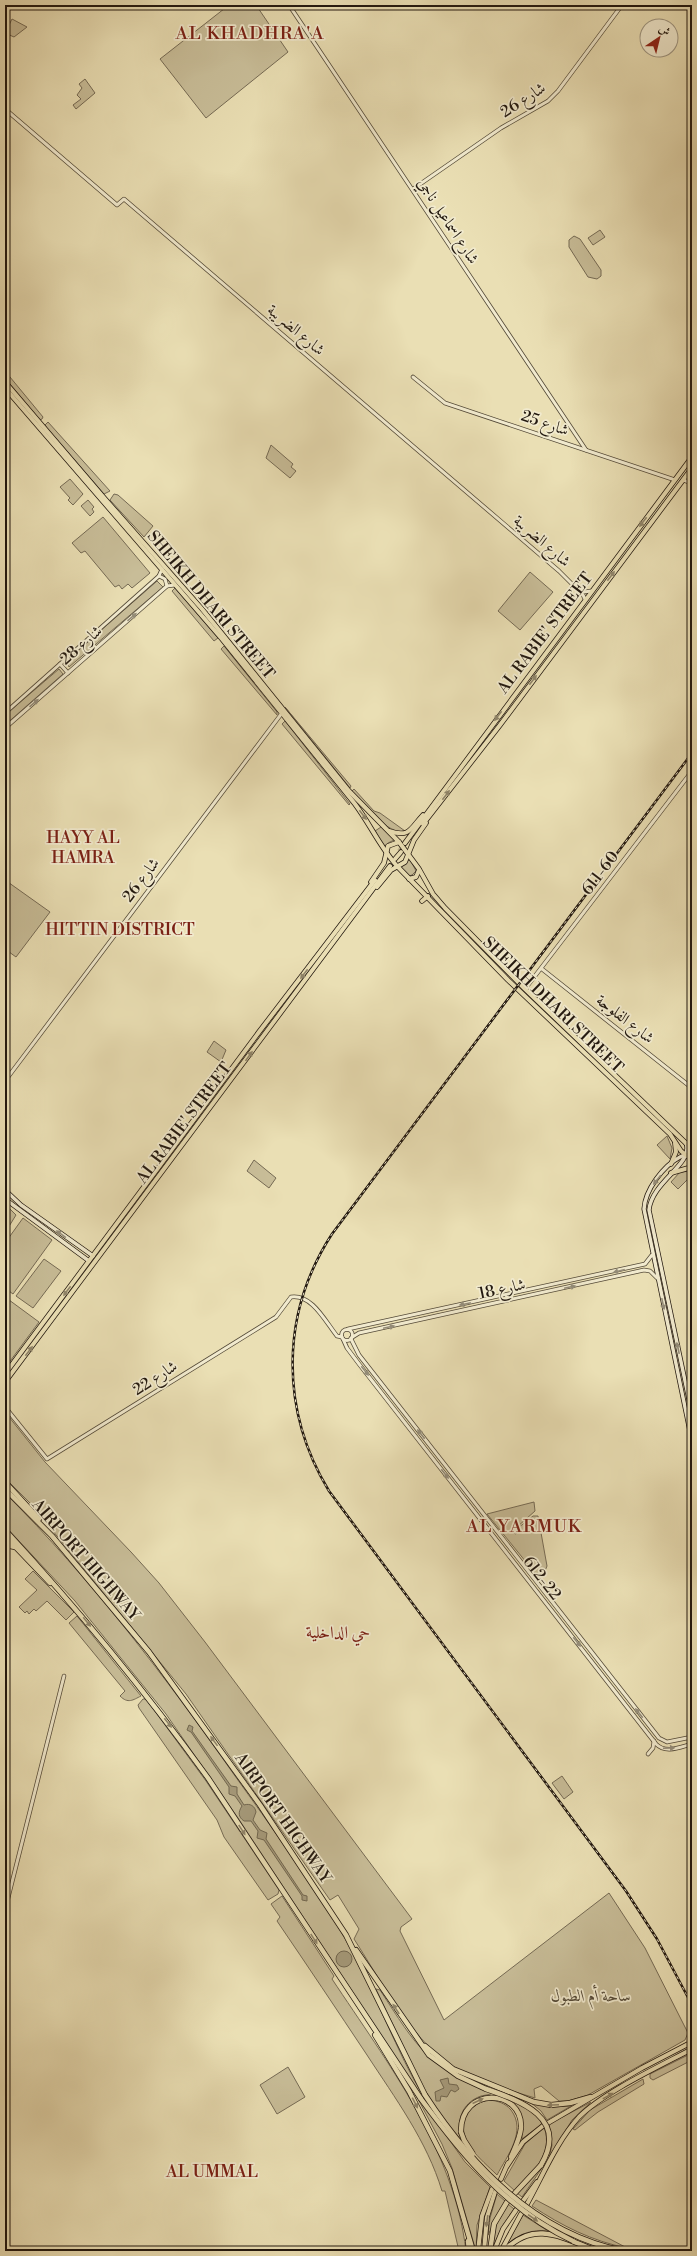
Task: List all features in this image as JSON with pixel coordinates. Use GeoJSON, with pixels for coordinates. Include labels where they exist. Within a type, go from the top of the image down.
{"type":"FeatureCollection","features":[{"type":"Feature","properties":{"kind":"highway"},"geometry":{"type":"LineString","coordinates":[[5,1482],[52,1536]]}},
{"type":"Feature","properties":{"kind":"highway","name":"AIRPORT HIGHWAY"},"geometry":{"type":"LineString","coordinates":[[5,1489],[52,1536],[149,1652],[260,1805],[346,1935],[425,2095],[459,2142],[502,2187]]}},
{"type":"Feature","properties":{"kind":"highway"},"geometry":{"type":"LineString","coordinates":[[5,1530],[78,1611],[142,1689],[208,1778],[360,2009],[421,2099],[455,2145],[486,2179],[527,2215],[590,2251]]}},
{"type":"Feature","properties":{"kind":"highway"},"geometry":{"type":"LineString","coordinates":[[5,1536],[78,1611]]}},
{"type":"Feature","properties":{"kind":"highway"},"geometry":{"type":"LineString","coordinates":[[5,1545],[15,1547]]}},
{"type":"Feature","properties":{"kind":"highway"},"geometry":{"type":"LineString","coordinates":[[346,1935],[429,2055],[438,2063],[458,2076],[529,2106],[543,2120],[548,2133],[549,2144],[546,2158],[536,2172],[515,2194]]}},
{"type":"Feature","properties":{"kind":"highway"},"geometry":{"type":"LineString","coordinates":[[360,2009],[409,2091],[441,2152],[453,2179],[473,2251]]}},
{"type":"Feature","properties":{"kind":"highway"},"geometry":{"type":"LineString","coordinates":[[411,2031],[431,2052],[453,2069],[534,2102],[551,2105],[570,2103],[592,2097]]}},
{"type":"Feature","properties":{"kind":"highway"},"geometry":{"type":"LineString","coordinates":[[511,2157],[520,2134],[520,2121],[516,2108],[501,2099],[488,2097],[469,2106],[462,2119],[461,2132],[467,2147],[502,2187],[530,2209],[564,2230],[598,2244],[624,2251]]}},
{"type":"Feature","properties":{"kind":"highway"},"geometry":{"type":"LineString","coordinates":[[490,2251],[494,2224],[507,2202]]}},
{"type":"Feature","properties":{"kind":"highway"},"geometry":{"type":"LineString","coordinates":[[468,2233],[468,2251]]}},
{"type":"Feature","properties":{"kind":"highway"},"geometry":{"type":"LineString","coordinates":[[503,2251],[524,2236],[533,2233],[545,2233],[575,2242],[597,2251]]}},
{"type":"Feature","properties":{"kind":"main road","name":"SHEIKH DHARI STREET"},"geometry":{"type":"LineString","coordinates":[[5,382],[202,609],[349,791],[377,822],[399,842]]}},
{"type":"Feature","properties":{"kind":"main road","name":"SHEIKH DHARI STREET"},"geometry":{"type":"LineString","coordinates":[[5,388],[162,569],[282,713],[371,827],[386,854]]}},
{"type":"Feature","properties":{"kind":"main road","name":"AL RABIE' STREET"},"geometry":{"type":"LineString","coordinates":[[431,811],[513,696],[692,457]]}},
{"type":"Feature","properties":{"kind":"main road","name":"AL RABIE' STREET"},"geometry":{"type":"LineString","coordinates":[[406,844],[420,824],[518,700],[692,468]]}},
{"type":"Feature","properties":{"kind":"main road"},"geometry":{"type":"LineString","coordinates":[[664,495],[665,499],[669,498]]}},
{"type":"Feature","properties":{"kind":"main road"},"geometry":{"type":"LineString","coordinates":[[657,504],[660,503],[662,508]]}},
{"type":"Feature","properties":{"kind":"main road"},"geometry":{"type":"LineString","coordinates":[[513,696],[518,700]]}},
{"type":"Feature","properties":{"kind":"main road"},"geometry":{"type":"LineString","coordinates":[[366,895],[384,863],[388,846],[399,842],[431,811]]}},
{"type":"Feature","properties":{"kind":"main road"},"geometry":{"type":"LineString","coordinates":[[366,895],[391,870],[405,862],[414,840],[431,811]]}},
{"type":"Feature","properties":{"kind":"main road"},"geometry":{"type":"LineString","coordinates":[[371,827],[377,828],[377,822]]}},
{"type":"Feature","properties":{"kind":"main road"},"geometry":{"type":"LineString","coordinates":[[388,831],[402,835],[408,833]]}},
{"type":"Feature","properties":{"kind":"main road"},"geometry":{"type":"LineString","coordinates":[[399,842],[409,855]]}},
{"type":"Feature","properties":{"kind":"main road"},"geometry":{"type":"LineString","coordinates":[[394,859],[400,851]]}},
{"type":"Feature","properties":{"kind":"main road"},"geometry":{"type":"LineString","coordinates":[[386,854],[397,866]]}},
{"type":"Feature","properties":{"kind":"main road","name":"SHEIKH DHARI STREET"},"geometry":{"type":"LineString","coordinates":[[409,855],[419,869],[424,880],[445,908],[525,989],[692,1149]]}},
{"type":"Feature","properties":{"kind":"main road","name":"AL RABIE' STREET"},"geometry":{"type":"LineString","coordinates":[[6,1374],[89,1261],[389,865]]}},
{"type":"Feature","properties":{"kind":"main road","name":"SHEIKH DHARI STREET"},"geometry":{"type":"LineString","coordinates":[[397,866],[428,896],[508,980],[674,1139],[686,1155],[692,1160]]}},
{"type":"Feature","properties":{"kind":"main road"},"geometry":{"type":"LineString","coordinates":[[409,879],[416,877],[419,869]]}},
{"type":"Feature","properties":{"kind":"main road"},"geometry":{"type":"LineString","coordinates":[[420,888],[419,883],[424,880]]}},
{"type":"Feature","properties":{"kind":"main road","name":"AL RABIE' STREET"},"geometry":{"type":"LineString","coordinates":[[5,1382],[366,895]]}},
{"type":"Feature","properties":{"kind":"main road"},"geometry":{"type":"LineString","coordinates":[[422,901],[428,896]]}},
{"type":"Feature","properties":{"kind":"main road"},"geometry":{"type":"LineString","coordinates":[[671,1164],[676,1152],[674,1139]]}},
{"type":"Feature","properties":{"kind":"main road"},"geometry":{"type":"LineString","coordinates":[[686,1143],[686,1155],[684,1161],[654,1192],[650,1206],[650,1215],[692,1414]]}},
{"type":"Feature","properties":{"kind":"main road"},"geometry":{"type":"LineString","coordinates":[[692,1155],[681,1156],[671,1164],[650,1189],[644,1205],[644,1215],[652,1255],[692,1441]]}},
{"type":"Feature","properties":{"kind":"main road"},"geometry":{"type":"LineString","coordinates":[[671,1173],[692,1167]]}},
{"type":"Feature","properties":{"kind":"main road"},"geometry":{"type":"LineString","coordinates":[[5,1190],[21,1205],[93,1256]]}},
{"type":"Feature","properties":{"kind":"main road"},"geometry":{"type":"LineString","coordinates":[[5,1198],[89,1261]]}},
{"type":"Feature","properties":{"kind":"main road"},"geometry":{"type":"LineString","coordinates":[[72,1249],[75,1244]]}},
{"type":"Feature","properties":{"kind":"main road"},"geometry":{"type":"LineString","coordinates":[[680,1388],[686,1387]]}},
{"type":"Feature","properties":{"kind":"main road"},"geometry":{"type":"LineString","coordinates":[[637,2071],[661,2062],[692,2046]]}},
{"type":"Feature","properties":{"kind":"main road"},"geometry":{"type":"LineString","coordinates":[[500,2179],[511,2157],[523,2142],[546,2124],[637,2071],[692,2046]]}},
{"type":"Feature","properties":{"kind":"main road"},"geometry":{"type":"LineString","coordinates":[[527,2204],[571,2127],[586,2110],[692,2046]]}},
{"type":"Feature","properties":{"kind":"main road"},"geometry":{"type":"LineString","coordinates":[[641,2076],[661,2062]]}},
{"type":"Feature","properties":{"kind":"main road"},"geometry":{"type":"LineString","coordinates":[[523,2201],[551,2161]]}},
{"type":"Feature","properties":{"kind":"main road"},"geometry":{"type":"LineString","coordinates":[[478,2251],[480,2226],[485,2204],[494,2190],[487,2218],[484,2251]]}},
{"type":"Feature","properties":{"kind":"main road"},"geometry":{"type":"LineString","coordinates":[[494,2251],[503,2229],[516,2210]]}},
{"type":"Feature","properties":{"kind":"main road"},"geometry":{"type":"LineString","coordinates":[[503,2251],[521,2214]]}},
{"type":"Feature","properties":{"kind":"street","name":"شارع اسماعيل ناجي"},"geometry":{"type":"LineString","coordinates":[[289,5],[586,450]]}},
{"type":"Feature","properties":{"kind":"street","name":"شارع 26"},"geometry":{"type":"LineString","coordinates":[[413,189],[501,128],[548,101],[562,85],[622,5]]}},
{"type":"Feature","properties":{"kind":"street","name":"شارع الضريبة"},"geometry":{"type":"LineString","coordinates":[[5,109],[117,206],[124,200],[571,582],[584,592],[591,591]]}},
{"type":"Feature","properties":{"kind":"street","name":"شارع 25"},"geometry":{"type":"LineString","coordinates":[[413,376],[445,403],[675,480]]}},
{"type":"Feature","properties":{"kind":"street"},"geometry":{"type":"LineString","coordinates":[[683,480],[692,483]]}},
{"type":"Feature","properties":{"kind":"street","name":"شارع 28"},"geometry":{"type":"LineString","coordinates":[[5,713],[159,576],[162,569]]}},
{"type":"Feature","properties":{"kind":"street"},"geometry":{"type":"LineString","coordinates":[[159,576],[165,579],[167,586],[175,585]]}},
{"type":"Feature","properties":{"kind":"street","name":"شارع الضريبة"},"geometry":{"type":"LineString","coordinates":[[571,582],[585,599]]}},
{"type":"Feature","properties":{"kind":"street","name":"شارع 28"},"geometry":{"type":"LineString","coordinates":[[5,728],[167,586]]}},
{"type":"Feature","properties":{"kind":"street"},"geometry":{"type":"LineString","coordinates":[[60,664],[68,673]]}},
{"type":"Feature","properties":{"kind":"street","name":"شارع 26"},"geometry":{"type":"LineString","coordinates":[[5,1081],[282,713]]}},
{"type":"Feature","properties":{"kind":"street","name":"611-60"},"geometry":{"type":"LineString","coordinates":[[525,989],[542,969],[692,771]]}},
{"type":"Feature","properties":{"kind":"street","name":"شارع الفلوجة"},"geometry":{"type":"LineString","coordinates":[[542,969],[692,1088]]}},
{"type":"Feature","properties":{"kind":"street","name":"شارع 18"},"geometry":{"type":"LineString","coordinates":[[348,1329],[478,1302],[645,1264],[652,1255]]}},
{"type":"Feature","properties":{"kind":"street","name":"شارع 18"},"geometry":{"type":"LineString","coordinates":[[351,1338],[359,1333],[645,1270],[652,1272],[657,1278]]}},
{"type":"Feature","properties":{"kind":"street"},"geometry":{"type":"LineString","coordinates":[[552,1285],[553,1290]]}},
{"type":"Feature","properties":{"kind":"street","name":"شارع 22"},"geometry":{"type":"LineString","coordinates":[[5,1407],[47,1460],[276,1317],[291,1297]]}},
{"type":"Feature","properties":{"kind":"street","name":"612-22"},"geometry":{"type":"LineString","coordinates":[[291,1297],[303,1297],[310,1302],[337,1336],[343,1338],[347,1348],[359,1364],[660,1748],[668,1750],[692,1744]]}},
{"type":"Feature","properties":{"kind":"street"},"geometry":{"type":"LineString","coordinates":[[478,1302],[479,1307]]}},
{"type":"Feature","properties":{"kind":"street"},"geometry":{"type":"LineString","coordinates":[[436,1311],[437,1316]]}},
{"type":"Feature","properties":{"kind":"street"},"geometry":{"type":"LineString","coordinates":[[400,1319],[401,1324]]}},
{"type":"Feature","properties":{"kind":"street"},"geometry":{"type":"LineString","coordinates":[[348,1329],[343,1331],[343,1338],[347,1341],[351,1338]]}},
{"type":"Feature","properties":{"kind":"street","name":"612-22"},"geometry":{"type":"LineString","coordinates":[[348,1329],[359,1355],[660,1740],[667,1742],[692,1737]]}},
{"type":"Feature","properties":{"kind":"street"},"geometry":{"type":"LineString","coordinates":[[486,1526],[490,1522]]}},
{"type":"Feature","properties":{"kind":"street"},"geometry":{"type":"LineString","coordinates":[[562,1623],[566,1620]]}},
{"type":"Feature","properties":{"kind":"street"},"geometry":{"type":"LineString","coordinates":[[5,1910],[64,1676]]}},
{"type":"Feature","properties":{"kind":"street"},"geometry":{"type":"LineString","coordinates":[[686,1738],[687,1746]]}},
{"type":"Feature","properties":{"kind":"street"},"geometry":{"type":"LineString","coordinates":[[648,1754],[653,1748],[654,1741]]}},
{"type":"Feature","properties":{"kind":"green space"},"geometry":{"type":"Polygon","coordinates":[[[229,5],[256,5],[288,52],[206,118],[160,59],[229,5]]]}},
{"type":"Feature","properties":{"kind":"green space"},"geometry":{"type":"Polygon","coordinates":[[[12,19],[27,27],[14,37],[5,33],[12,19]]]}},
{"type":"Feature","properties":{"kind":"green space"},"geometry":{"type":"Polygon","coordinates":[[[85,79],[95,93],[76,109],[73,105],[81,99],[77,95],[82,88],[79,84],[85,79]]]}},
{"type":"Feature","properties":{"kind":"green space"},"geometry":{"type":"Polygon","coordinates":[[[600,230],[605,237],[593,245],[588,238],[600,230]]]}},
{"type":"Feature","properties":{"kind":"green space"},"geometry":{"type":"Polygon","coordinates":[[[574,236],[580,239],[601,270],[601,276],[597,279],[588,277],[569,247],[569,240],[574,236]]]}},
{"type":"Feature","properties":{"kind":"green space"},"geometry":{"type":"Polygon","coordinates":[[[5,371],[43,417],[42,419],[40,420],[5,378],[5,371]]]}},
{"type":"Feature","properties":{"kind":"green space"},"geometry":{"type":"Polygon","coordinates":[[[48,422],[110,491],[104,494],[46,427],[45,425],[48,422]]]}},
{"type":"Feature","properties":{"kind":"green space"},"geometry":{"type":"Polygon","coordinates":[[[271,445],[293,464],[291,467],[296,471],[290,478],[266,458],[271,445]]]}},
{"type":"Feature","properties":{"kind":"green space"},"geometry":{"type":"Polygon","coordinates":[[[70,479],[83,494],[73,505],[68,500],[70,498],[60,487],[70,479]]]}},
{"type":"Feature","properties":{"kind":"green space"},"geometry":{"type":"Polygon","coordinates":[[[114,494],[118,495],[153,526],[144,537],[110,500],[114,494]]]}},
{"type":"Feature","properties":{"kind":"green space"},"geometry":{"type":"Polygon","coordinates":[[[88,500],[94,507],[92,509],[94,512],[90,516],[81,506],[88,500]]]}},
{"type":"Feature","properties":{"kind":"green space"},"geometry":{"type":"Polygon","coordinates":[[[103,517],[150,573],[132,588],[128,584],[122,589],[119,585],[115,587],[85,551],[81,553],[72,543],[103,517]]]}},
{"type":"Feature","properties":{"kind":"green space"},"geometry":{"type":"Polygon","coordinates":[[[530,572],[553,592],[520,630],[498,611],[530,572]]]}},
{"type":"Feature","properties":{"kind":"green space"},"geometry":{"type":"Polygon","coordinates":[[[157,581],[163,587],[69,667],[66,661],[157,581]]]}},
{"type":"Feature","properties":{"kind":"green space"},"geometry":{"type":"Polygon","coordinates":[[[175,588],[218,638],[214,641],[172,591],[175,588]]]}},
{"type":"Feature","properties":{"kind":"green space"},"geometry":{"type":"Polygon","coordinates":[[[224,646],[277,712],[277,715],[221,649],[224,646]]]}},
{"type":"Feature","properties":{"kind":"green space"},"geometry":{"type":"Polygon","coordinates":[[[59,669],[63,674],[5,725],[5,715],[59,669]]]}},
{"type":"Feature","properties":{"kind":"green space"},"geometry":{"type":"Polygon","coordinates":[[[285,707],[351,786],[350,788],[285,707]]]}},
{"type":"Feature","properties":{"kind":"green space"},"geometry":{"type":"Polygon","coordinates":[[[285,721],[350,804],[349,805],[282,724],[285,721]]]}},
{"type":"Feature","properties":{"kind":"green space"},"geometry":{"type":"Polygon","coordinates":[[[354,789],[374,811],[380,813],[405,831],[391,829],[383,824],[356,796],[352,791],[354,789]]]}},
{"type":"Feature","properties":{"kind":"green space"},"geometry":{"type":"Polygon","coordinates":[[[381,827],[394,840],[388,843],[385,848],[375,831],[381,827]]]}},
{"type":"Feature","properties":{"kind":"green space"},"geometry":{"type":"Polygon","coordinates":[[[410,859],[416,871],[409,876],[400,868],[410,859]]]}},
{"type":"Feature","properties":{"kind":"green space"},"geometry":{"type":"Polygon","coordinates":[[[5,880],[50,912],[16,957],[5,949],[5,880]]]}},
{"type":"Feature","properties":{"kind":"green space"},"geometry":{"type":"Polygon","coordinates":[[[214,1041],[226,1050],[221,1062],[207,1052],[214,1041]]]}},
{"type":"Feature","properties":{"kind":"green space"},"geometry":{"type":"Polygon","coordinates":[[[667,1136],[672,1148],[670,1159],[657,1145],[667,1136]]]}},
{"type":"Feature","properties":{"kind":"green space"},"geometry":{"type":"Polygon","coordinates":[[[254,1160],[276,1178],[269,1188],[247,1171],[254,1160]]]}},
{"type":"Feature","properties":{"kind":"green space"},"geometry":{"type":"Polygon","coordinates":[[[692,1171],[692,1175],[678,1189],[671,1182],[680,1172],[692,1171]]]}},
{"type":"Feature","properties":{"kind":"green space"},"geometry":{"type":"Polygon","coordinates":[[[5,1204],[16,1215],[8,1228],[5,1226],[5,1204]]]}},
{"type":"Feature","properties":{"kind":"green space"},"geometry":{"type":"Polygon","coordinates":[[[23,1218],[52,1240],[13,1294],[5,1288],[5,1243],[23,1218]]]}},
{"type":"Feature","properties":{"kind":"green space"},"geometry":{"type":"Polygon","coordinates":[[[44,1259],[61,1271],[33,1308],[16,1296],[44,1259]]]}},
{"type":"Feature","properties":{"kind":"green space"},"geometry":{"type":"Polygon","coordinates":[[[5,1297],[39,1322],[5,1368],[5,1297]]]}},
{"type":"Feature","properties":{"kind":"green space","name":"ساحة أم الطبول"},"geometry":{"type":"Polygon","coordinates":[[[5,1412],[45,1462],[159,1583],[205,1642],[412,1919],[401,1927],[400,1931],[444,2020],[609,1893],[645,1948],[688,2033],[685,2040],[588,2095],[568,2101],[559,2101],[541,2086],[534,2089],[535,2098],[490,2084],[458,2069],[434,2052],[408,2023],[354,1939],[359,1929],[338,1895],[330,1900],[186,1694],[30,1503],[5,1478],[5,1412]]]}},
{"type":"Feature","properties":{"kind":"green space"},"geometry":{"type":"Polygon","coordinates":[[[5,1493],[67,1559],[126,1629],[182,1702],[289,1852],[340,1930],[369,1986],[414,2080],[443,2126],[425,2102],[238,1818],[166,1714],[75,1601],[5,1526],[5,1493]]]}},
{"type":"Feature","properties":{"kind":"green space"},"geometry":{"type":"Polygon","coordinates":[[[534,1502],[535,1511],[517,1527],[513,1527],[511,1532],[516,1534],[519,1531],[518,1528],[533,1516],[538,1516],[547,1566],[539,1578],[487,1514],[534,1502]]]}},
{"type":"Feature","properties":{"kind":"green space"},"geometry":{"type":"Polygon","coordinates":[[[33,1571],[74,1612],[66,1620],[47,1601],[36,1611],[34,1609],[29,1614],[27,1611],[25,1613],[19,1607],[37,1590],[25,1579],[33,1571]]]}},
{"type":"Feature","properties":{"kind":"green space"},"geometry":{"type":"Polygon","coordinates":[[[77,1616],[141,1696],[128,1701],[120,1696],[125,1691],[69,1623],[77,1616]]]}},
{"type":"Feature","properties":{"kind":"green space"},"geometry":{"type":"Polygon","coordinates":[[[143,1699],[146,1699],[206,1781],[279,1890],[278,1894],[268,1900],[224,1837],[217,1820],[139,1708],[138,1705],[143,1699]]]}},
{"type":"Feature","properties":{"kind":"green space"},"geometry":{"type":"Polygon","coordinates":[[[562,1776],[573,1792],[564,1799],[552,1783],[562,1776]]]}},
{"type":"Feature","properties":{"kind":"green space"},"geometry":{"type":"Polygon","coordinates":[[[282,1896],[334,1976],[332,1979],[395,2075],[433,2142],[448,2177],[459,2213],[466,2251],[459,2251],[445,2191],[442,2191],[436,2173],[419,2137],[367,2055],[277,1921],[280,1917],[271,1904],[282,1896]]]}},
{"type":"Feature","properties":{"kind":"green space"},"geometry":{"type":"Polygon","coordinates":[[[376,1989],[380,1990],[404,2027],[426,2054],[453,2074],[471,2084],[493,2093],[474,2099],[465,2108],[459,2127],[461,2140],[435,2107],[419,2080],[376,1989]]]}},
{"type":"Feature","properties":{"kind":"green space"},"geometry":{"type":"Polygon","coordinates":[[[692,2053],[692,2060],[653,2080],[650,2078],[650,2074],[692,2053]]]}},
{"type":"Feature","properties":{"kind":"green space"},"geometry":{"type":"Polygon","coordinates":[[[288,2067],[305,2097],[277,2114],[260,2085],[288,2067]]]}},
{"type":"Feature","properties":{"kind":"green space"},"geometry":{"type":"Polygon","coordinates":[[[643,2079],[644,2084],[598,2112],[575,2130],[573,2129],[590,2110],[643,2079]]]}},
{"type":"Feature","properties":{"kind":"green space"},"geometry":{"type":"Polygon","coordinates":[[[411,2086],[465,2162],[490,2187],[477,2225],[476,2251],[452,2168],[442,2144],[411,2086]]]}},
{"type":"Feature","properties":{"kind":"green space"},"geometry":{"type":"Polygon","coordinates":[[[503,2098],[531,2110],[542,2124],[522,2139],[522,2120],[519,2110],[503,2098]]]}},
{"type":"Feature","properties":{"kind":"green space"},"geometry":{"type":"Polygon","coordinates":[[[489,2100],[501,2103],[509,2108],[515,2118],[517,2126],[514,2143],[497,2175],[477,2156],[467,2141],[464,2133],[466,2115],[470,2109],[476,2104],[489,2100]]]}},
{"type":"Feature","properties":{"kind":"green space"},"geometry":{"type":"Polygon","coordinates":[[[530,2102],[553,2107],[571,2106],[547,2120],[541,2111],[530,2102]]]}},
{"type":"Feature","properties":{"kind":"green space"},"geometry":{"type":"Polygon","coordinates":[[[591,2102],[572,2120],[549,2158],[552,2145],[549,2124],[591,2102]]]}},
{"type":"Feature","properties":{"kind":"green space"},"geometry":{"type":"Polygon","coordinates":[[[544,2127],[546,2146],[544,2155],[540,2163],[515,2191],[504,2181],[525,2144],[544,2127]]]}},
{"type":"Feature","properties":{"kind":"green space"},"geometry":{"type":"Polygon","coordinates":[[[542,2168],[522,2197],[517,2193],[542,2168]]]}},
{"type":"Feature","properties":{"kind":"green space"},"geometry":{"type":"Polygon","coordinates":[[[497,2194],[505,2201],[488,2235],[490,2218],[497,2194]]]}},
{"type":"Feature","properties":{"kind":"green space"},"geometry":{"type":"Polygon","coordinates":[[[536,2200],[627,2248],[589,2237],[566,2226],[532,2206],[536,2200]]]}},
{"type":"Feature","properties":{"kind":"green space"},"geometry":{"type":"Polygon","coordinates":[[[508,2204],[514,2209],[503,2225],[491,2251],[496,2225],[508,2204]]]}},
{"type":"Feature","properties":{"kind":"green space"},"geometry":{"type":"Polygon","coordinates":[[[523,2215],[548,2231],[526,2233],[516,2237],[507,2244],[523,2215]]]}},
{"type":"Feature","properties":{"kind":"shaded area"},"geometry":{"type":"Polygon","coordinates":[[[189,1725],[193,1727],[192,1731],[231,1786],[237,1787],[237,1794],[244,1805],[250,1805],[255,1808],[256,1812],[253,1820],[260,1830],[267,1833],[266,1839],[303,1895],[307,1896],[307,1901],[302,1900],[302,1896],[264,1840],[257,1838],[258,1831],[251,1821],[244,1821],[241,1818],[239,1812],[242,1806],[235,1796],[229,1794],[229,1787],[191,1732],[187,1730],[189,1725]]]}},
{"type":"Feature","properties":{"kind":"shaded area"},"geometry":{"type":"Polygon","coordinates":[[[344,1951],[350,1953],[352,1959],[350,1965],[344,1967],[338,1965],[336,1959],[338,1953],[344,1951]]]}},
{"type":"Feature","properties":{"kind":"shaded area"},"geometry":{"type":"Polygon","coordinates":[[[448,2078],[449,2084],[457,2085],[459,2089],[455,2092],[451,2090],[447,2097],[441,2096],[440,2101],[436,2101],[435,2092],[444,2088],[440,2080],[448,2078]]]}},
{"type":"Feature","properties":{"kind":"tunnel"},"geometry":{"type":"LineString","coordinates":[[399,851],[405,843]]}},
{"type":"Feature","properties":{"kind":"railway"},"geometry":{"type":"LineString","coordinates":[[692,753],[332,1234],[315,1265],[303,1297],[295,1329],[293,1362],[295,1395],[301,1428],[313,1460],[329,1491],[626,1891],[657,1939],[692,2005]]}},
{"type":"Feature","properties":{"kind":"district","name":"AL KHADHRA'A"},"geometry":{"type":"Point","coordinates":[250,33]}},
{"type":"Feature","properties":{"kind":"district","name":"HAYY AL HAMRA"},"geometry":{"type":"Point","coordinates":[83,848]}},
{"type":"Feature","properties":{"kind":"district","name":"HITTIN DISTRICT"},"geometry":{"type":"Point","coordinates":[120,930]}},
{"type":"Feature","properties":{"kind":"district","name":"AL YARMUK"},"geometry":{"type":"Point","coordinates":[524,1526]}},
{"type":"Feature","properties":{"kind":"district","name":"حي الداخلية"},"geometry":{"type":"Point","coordinates":[338,1633]}},
{"type":"Feature","properties":{"kind":"district","name":"AL UMMAL"},"geometry":{"type":"Point","coordinates":[212,2172]}}]}
